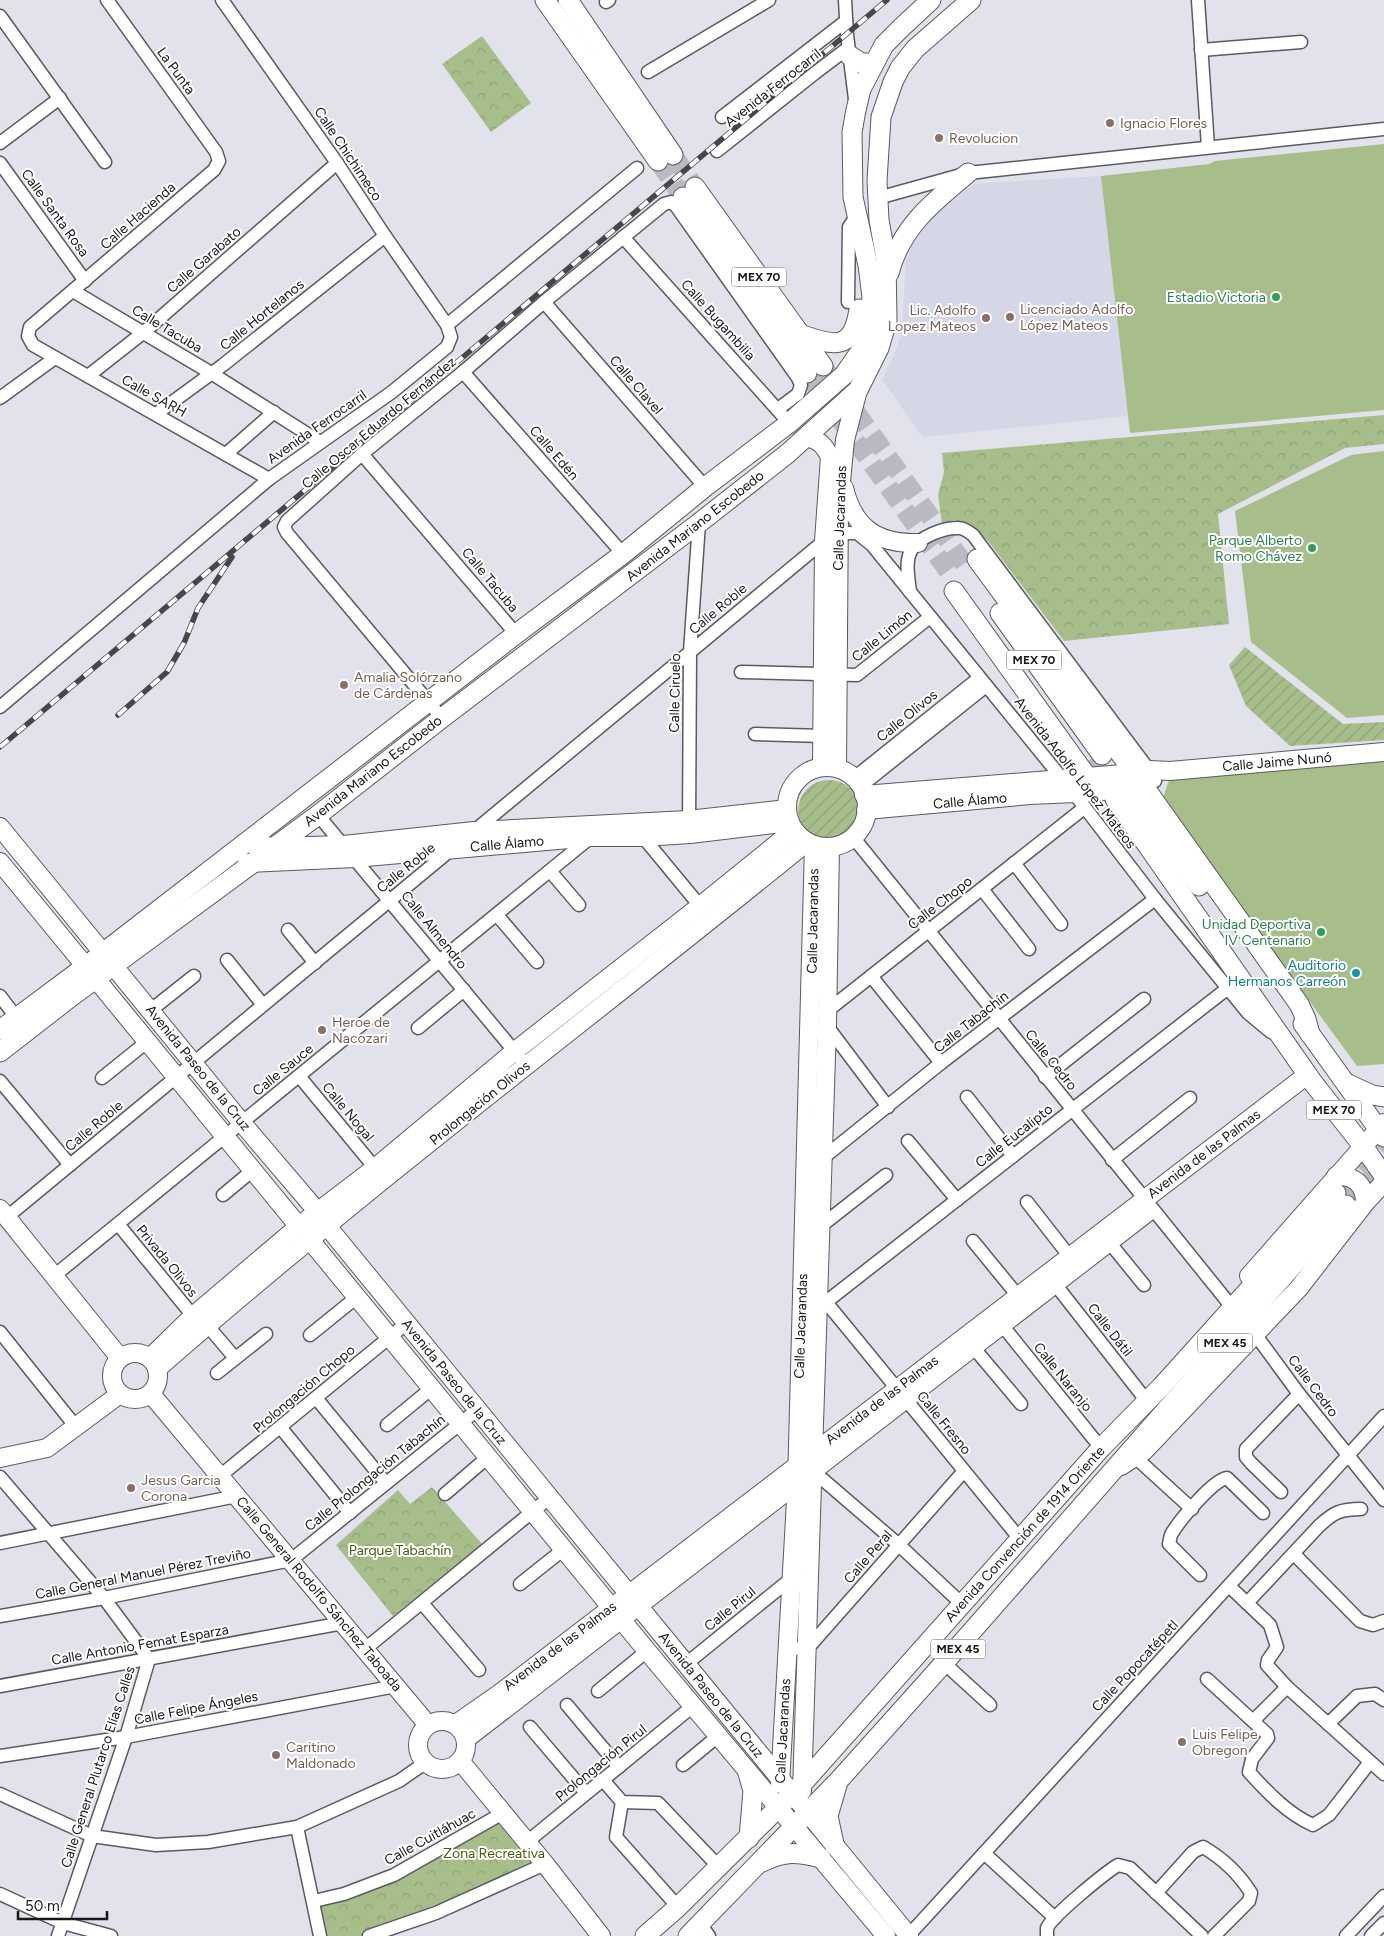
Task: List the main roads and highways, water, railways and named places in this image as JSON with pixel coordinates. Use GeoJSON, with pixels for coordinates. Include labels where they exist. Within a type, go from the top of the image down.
{"type":"FeatureCollection","features":[{"type":"Feature","properties":{"kind":"main road"},"geometry":{"type":"LineString","coordinates":[[545,0],[665,158],[568,0]]}},
{"type":"Feature","properties":{"kind":"main road"},"geometry":{"type":"LineString","coordinates":[[800,334],[831,343],[842,342],[855,331],[859,308],[855,250],[857,218],[853,197],[851,166],[852,132],[856,110],[861,89],[884,45],[932,0]]}},
{"type":"Feature","properties":{"kind":"main road"},"geometry":{"type":"LineString","coordinates":[[887,279],[878,198],[878,146],[882,117],[893,82],[900,68],[914,49],[971,0]]}},
{"type":"Feature","properties":{"kind":"main road"},"geometry":{"type":"LineString","coordinates":[[849,51],[861,63],[874,63]]}},
{"type":"Feature","properties":{"kind":"main road"},"geometry":{"type":"LineString","coordinates":[[851,166],[857,180],[878,198]]}},
{"type":"Feature","properties":{"kind":"main road"},"geometry":{"type":"LineString","coordinates":[[887,279],[892,261],[910,229],[927,207],[968,173]]}},
{"type":"Feature","properties":{"kind":"main road","name":"MEX 70"},"geometry":{"type":"LineString","coordinates":[[683,196],[800,334],[815,370],[683,196]]}},
{"type":"Feature","properties":{"kind":"main road","name":"Avenida Mariano Escobedo"},"geometry":{"type":"LineString","coordinates":[[0,1052],[109,959],[252,863],[318,815],[442,718],[699,524],[791,426],[844,375],[862,349],[869,325],[872,297],[868,265],[857,218]]}},
{"type":"Feature","properties":{"kind":"main road","name":"Avenida Mariano Escobedo"},"geometry":{"type":"LineString","coordinates":[[109,959],[244,843],[623,554],[705,487],[791,426],[858,390],[879,348],[887,321],[887,279]]}},
{"type":"Feature","properties":{"kind":"main road"},"geometry":{"type":"LineString","coordinates":[[575,591],[605,580],[667,534],[791,426]]}},
{"type":"Feature","properties":{"kind":"main road"},"geometry":{"type":"LineString","coordinates":[[963,573],[1120,778]]}},
{"type":"Feature","properties":{"kind":"main road"},"geometry":{"type":"LineString","coordinates":[[963,573],[1120,778]]}},
{"type":"Feature","properties":{"kind":"main road","name":"MEX 70"},"geometry":{"type":"LineString","coordinates":[[963,573],[1120,778],[1299,1004],[1310,1034],[1382,1130]]}},
{"type":"Feature","properties":{"kind":"main road","name":"MEX 70"},"geometry":{"type":"LineString","coordinates":[[1120,778],[1285,1043],[1384,1176]]}},
{"type":"Feature","properties":{"kind":"main road","name":"Avenida Mariano Escobedo"},"geometry":{"type":"LineString","coordinates":[[0,1030],[16,1017],[92,972]]}},
{"type":"Feature","properties":{"kind":"main road"},"geometry":{"type":"LineString","coordinates":[[1346,1082],[1372,1095],[1384,1097]]}},
{"type":"Feature","properties":{"kind":"main road","name":"Avenida Convención de 1914 Oriente"},"geometry":{"type":"LineString","coordinates":[[645,1936],[678,1907],[749,1838],[797,1800],[840,1778],[944,1663],[1113,1470],[1346,1195],[1114,1434],[1020,1538],[797,1800],[794,1827],[695,1933]]}},
{"type":"Feature","properties":{"kind":"main road"},"geometry":{"type":"LineString","coordinates":[[748,1773],[754,1791],[749,1838]]}},
{"type":"Feature","properties":{"kind":"main road"},"geometry":{"type":"LineString","coordinates":[[834,1844],[828,1816],[833,1795],[840,1778]]}},
{"type":"Feature","properties":{"kind":"main road"},"geometry":{"type":"LineString","coordinates":[[759,1863],[783,1854],[804,1854],[821,1858]]}},
{"type":"Feature","properties":{"kind":"tunnel"},"geometry":{"type":"LineString","coordinates":[[673,155],[695,187]]}},
{"type":"Feature","properties":{"kind":"tunnel"},"geometry":{"type":"LineString","coordinates":[[658,161],[683,197]]}},
{"type":"Feature","properties":{"kind":"tunnel"},"geometry":{"type":"LineString","coordinates":[[823,366],[965,565]]}},
{"type":"Feature","properties":{"kind":"tunnel"},"geometry":{"type":"LineString","coordinates":[[807,373],[953,578]]}},
{"type":"Feature","properties":{"kind":"tunnel"},"geometry":{"type":"LineString","coordinates":[[791,434],[808,420],[817,409],[819,396],[816,388]]}},
{"type":"Feature","properties":{"kind":"tunnel"},"geometry":{"type":"LineString","coordinates":[[1088,761],[1107,788]]}},
{"type":"Feature","properties":{"kind":"tunnel"},"geometry":{"type":"LineString","coordinates":[[1340,1189],[1384,1140]]}},
{"type":"Feature","properties":{"kind":"tunnel"},"geometry":{"type":"LineString","coordinates":[[1346,1205],[1384,1165]]}},
{"type":"Feature","properties":{"kind":"railway"},"geometry":{"type":"LineString","coordinates":[[0,747],[887,0]]}},
{"type":"Feature","properties":{"kind":"railway"},"geometry":{"type":"LineString","coordinates":[[118,715],[167,672],[184,643],[198,608],[232,557]]}},
{"type":"Feature","properties":{"kind":"place","name":"Ignacio Flores"},"geometry":{"type":"Point","coordinates":[1110,123]}},
{"type":"Feature","properties":{"kind":"place","name":"Revolucion"},"geometry":{"type":"Point","coordinates":[939,138]}},
{"type":"Feature","properties":{"kind":"place","name":"Estadio Victoria"},"geometry":{"type":"Point","coordinates":[1276,297]}},
{"type":"Feature","properties":{"kind":"place","name":"Licenciado Adolfo López Mateos"},"geometry":{"type":"Point","coordinates":[1010,317]}},
{"type":"Feature","properties":{"kind":"place","name":"Lic. Adolfo Lopez Mateos"},"geometry":{"type":"Point","coordinates":[986,318]}},
{"type":"Feature","properties":{"kind":"place","name":"Parque Alberto Romo Chávez"},"geometry":{"type":"Point","coordinates":[1312,548]}},
{"type":"Feature","properties":{"kind":"place","name":"Amalia Solórzano de Cárdenas"},"geometry":{"type":"Point","coordinates":[344,685]}},
{"type":"Feature","properties":{"kind":"place","name":"Unidad Deportiva IV Centenario"},"geometry":{"type":"Point","coordinates":[1321,932]}},
{"type":"Feature","properties":{"kind":"place","name":"Auditorio Hermanos Carreón"},"geometry":{"type":"Point","coordinates":[1356,973]}},
{"type":"Feature","properties":{"kind":"place","name":"Heroe de Nacozari"},"geometry":{"type":"Point","coordinates":[322,1030]}},
{"type":"Feature","properties":{"kind":"place","name":"Jesus Garcia Corona"},"geometry":{"type":"Point","coordinates":[131,1488]}},
{"type":"Feature","properties":{"kind":"place","name":"Luis Felipe Obregon"},"geometry":{"type":"Point","coordinates":[1182,1742]}},
{"type":"Feature","properties":{"kind":"place","name":"Caritino Maldonado"},"geometry":{"type":"Point","coordinates":[276,1755]}},
{"type":"Feature","properties":{"kind":"park label","name":"Parque Tabachín"},"geometry":{"type":"Point","coordinates":[400,1550]}},
{"type":"Feature","properties":{"kind":"park label","name":"Zona Recreativa"},"geometry":{"type":"Point","coordinates":[494,1853]}}]}
